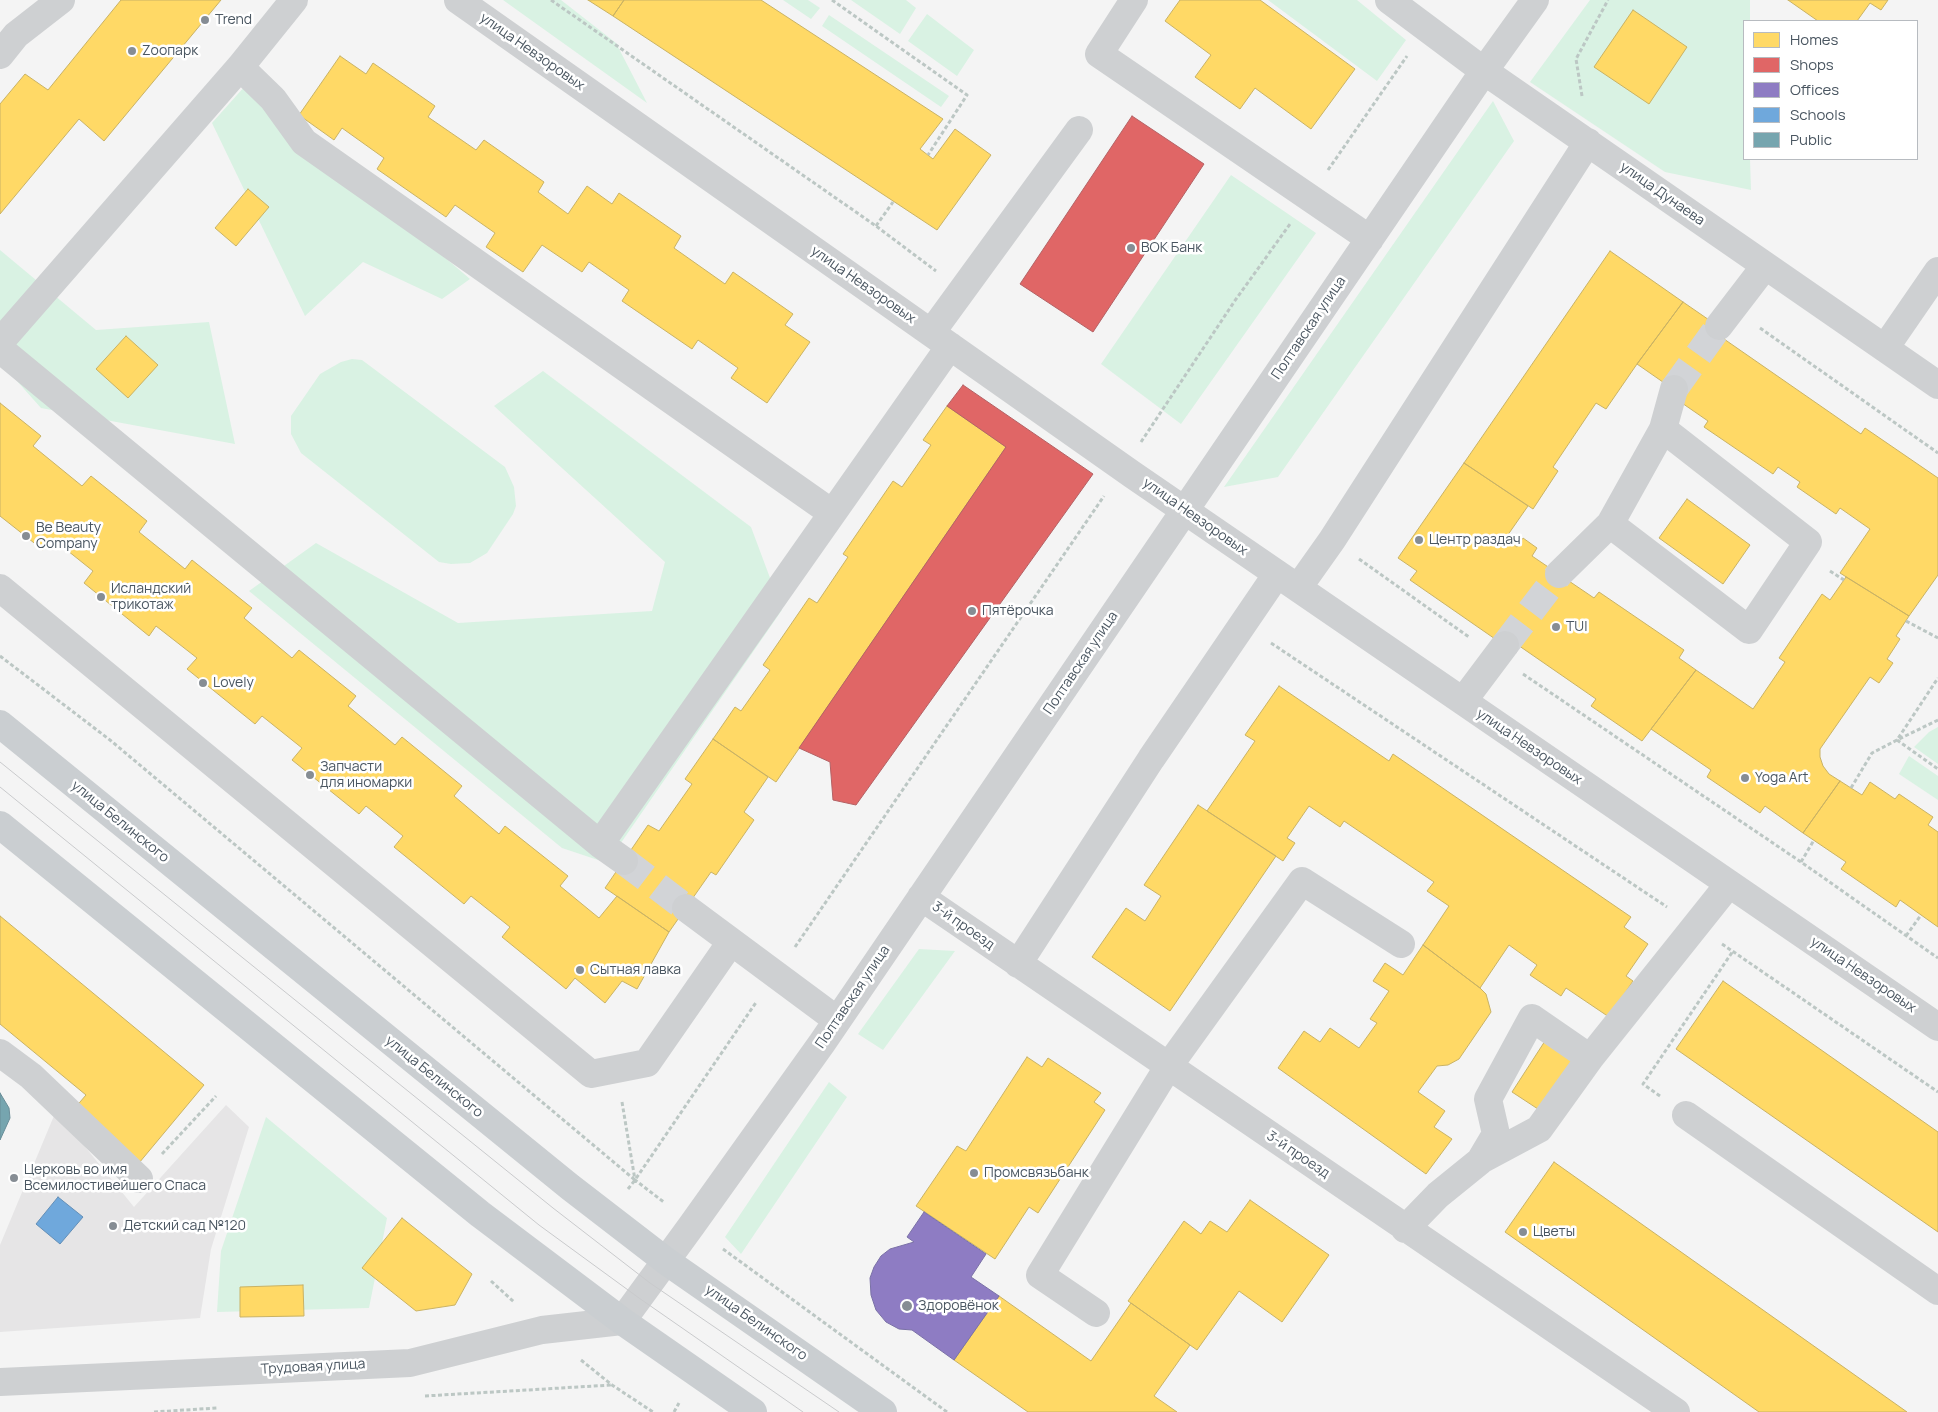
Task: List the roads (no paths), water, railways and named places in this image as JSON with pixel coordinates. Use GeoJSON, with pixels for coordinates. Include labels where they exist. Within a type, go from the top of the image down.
{"type":"FeatureCollection","features":[{"type":"Feature","properties":{"kind":"main road","name":"улица Белинского"},"geometry":{"type":"LineString","coordinates":[[0,724],[555,1175],[666,1261],[883,1412]]}},
{"type":"Feature","properties":{"kind":"main road"},"geometry":{"type":"LineString","coordinates":[[0,825],[480,1214],[622,1321],[754,1412]]}},
{"type":"Feature","properties":{"kind":"street"},"geometry":{"type":"LineString","coordinates":[[0,55],[16,35],[60,0]]}},
{"type":"Feature","properties":{"kind":"street"},"geometry":{"type":"LineString","coordinates":[[0,342],[240,66],[294,0]]}},
{"type":"Feature","properties":{"kind":"street","name":"улица Невзоровых"},"geometry":{"type":"LineString","coordinates":[[458,0],[1185,511],[1938,1027]]}},
{"type":"Feature","properties":{"kind":"street"},"geometry":{"type":"LineString","coordinates":[[1134,0],[1099,54],[1370,239]]}},
{"type":"Feature","properties":{"kind":"street","name":"улица Дунаева"},"geometry":{"type":"LineString","coordinates":[[1388,0],[1484,71],[1938,385]]}},
{"type":"Feature","properties":{"kind":"street","name":"Полтавская улица"},"geometry":{"type":"LineString","coordinates":[[622,1321],[837,1020],[1484,71],[1535,0]]}},
{"type":"Feature","properties":{"kind":"street"},"geometry":{"type":"LineString","coordinates":[[240,66],[272,99],[304,142],[832,513]]}},
{"type":"Feature","properties":{"kind":"street"},"geometry":{"type":"LineString","coordinates":[[600,844],[832,513],[941,340],[962,291],[1079,130]]}},
{"type":"Feature","properties":{"kind":"street"},"geometry":{"type":"LineString","coordinates":[[1018,964],[1151,759],[1243,624],[1332,540],[1588,142]]}},
{"type":"Feature","properties":{"kind":"street"},"geometry":{"type":"LineString","coordinates":[[1726,317],[1765,266]]}},
{"type":"Feature","properties":{"kind":"street"},"geometry":{"type":"LineString","coordinates":[[1885,348],[1938,271]]}},
{"type":"Feature","properties":{"kind":"street"},"geometry":{"type":"LineString","coordinates":[[0,350],[624,862]]}},
{"type":"Feature","properties":{"kind":"street"},"geometry":{"type":"LineString","coordinates":[[1559,574],[1610,524],[1663,429],[1674,389]]}},
{"type":"Feature","properties":{"kind":"street"},"geometry":{"type":"LineString","coordinates":[[1610,524],[1749,630],[1808,542],[1663,429]]}},
{"type":"Feature","properties":{"kind":"street"},"geometry":{"type":"LineString","coordinates":[[0,588],[591,1074],[648,1063],[731,942]]}},
{"type":"Feature","properties":{"kind":"street"},"geometry":{"type":"LineString","coordinates":[[1463,701],[1500,650]]}},
{"type":"Feature","properties":{"kind":"street"},"geometry":{"type":"LineString","coordinates":[[1096,1313],[1040,1275],[1168,1067],[1302,881],[1401,944]]}},
{"type":"Feature","properties":{"kind":"street"},"geometry":{"type":"LineString","coordinates":[[1405,1229],[1438,1195],[1480,1160],[1539,1129],[1590,1058],[1729,884]]}},
{"type":"Feature","properties":{"kind":"street","name":"3-й проезд"},"geometry":{"type":"LineString","coordinates":[[921,897],[1405,1229],[1676,1412]]}},
{"type":"Feature","properties":{"kind":"street"},"geometry":{"type":"LineString","coordinates":[[686,908],[837,1020]]}},
{"type":"Feature","properties":{"kind":"street"},"geometry":{"type":"LineString","coordinates":[[1480,1160],[1496,1134],[1488,1099],[1532,1018],[1590,1058]]}},
{"type":"Feature","properties":{"kind":"street"},"geometry":{"type":"LineString","coordinates":[[0,1053],[31,1076],[138,1179]]}},
{"type":"Feature","properties":{"kind":"street"},"geometry":{"type":"LineString","coordinates":[[1686,1115],[1938,1291]]}},
{"type":"Feature","properties":{"kind":"street","name":"Трудовая улица"},"geometry":{"type":"LineString","coordinates":[[0,1382],[410,1363],[542,1330],[622,1321]]}},
{"type":"Feature","properties":{"kind":"tunnel"},"geometry":{"type":"LineString","coordinates":[[1674,389],[1719,326]]}},
{"type":"Feature","properties":{"kind":"tunnel"},"geometry":{"type":"LineString","coordinates":[[1505,645],[1559,574]]}},
{"type":"Feature","properties":{"kind":"tunnel"},"geometry":{"type":"LineString","coordinates":[[624,861],[686,908]]}},
{"type":"Feature","properties":{"kind":"tram line"},"geometry":{"type":"LineString","coordinates":[[0,762],[553,1208],[650,1283],[839,1412]]}},
{"type":"Feature","properties":{"kind":"tram line"},"geometry":{"type":"LineString","coordinates":[[0,787],[539,1225],[639,1298],[803,1412]]}},
{"type":"Feature","properties":{"kind":"place","name":"Trend"},"geometry":{"type":"Point","coordinates":[205,20]}},
{"type":"Feature","properties":{"kind":"place","name":"Zooпарк"},"geometry":{"type":"Point","coordinates":[132,51]}},
{"type":"Feature","properties":{"kind":"place","name":"ВОК Банк"},"geometry":{"type":"Point","coordinates":[1131,248]}},
{"type":"Feature","properties":{"kind":"place","name":"Be Beauty Company"},"geometry":{"type":"Point","coordinates":[26,536]}},
{"type":"Feature","properties":{"kind":"place","name":"Центр раздач"},"geometry":{"type":"Point","coordinates":[1419,540]}},
{"type":"Feature","properties":{"kind":"place","name":"Исландский трикотаж"},"geometry":{"type":"Point","coordinates":[101,597]}},
{"type":"Feature","properties":{"kind":"place","name":"Пятёрочка"},"geometry":{"type":"Point","coordinates":[972,611]}},
{"type":"Feature","properties":{"kind":"place","name":"TUI"},"geometry":{"type":"Point","coordinates":[1556,627]}},
{"type":"Feature","properties":{"kind":"place","name":"Lovely"},"geometry":{"type":"Point","coordinates":[203,683]}},
{"type":"Feature","properties":{"kind":"place","name":"Запчасти для иномарки"},"geometry":{"type":"Point","coordinates":[310,775]}},
{"type":"Feature","properties":{"kind":"place","name":"Yoga Art"},"geometry":{"type":"Point","coordinates":[1745,778]}},
{"type":"Feature","properties":{"kind":"place","name":"Сытная лавка"},"geometry":{"type":"Point","coordinates":[580,970]}},
{"type":"Feature","properties":{"kind":"place","name":"Промсвязьбанк"},"geometry":{"type":"Point","coordinates":[974,1173]}},
{"type":"Feature","properties":{"kind":"place","name":"Церковь во имя Всемилостивейшего Спаса"},"geometry":{"type":"Point","coordinates":[14,1178]}},
{"type":"Feature","properties":{"kind":"place","name":"Детский сад №120"},"geometry":{"type":"Point","coordinates":[113,1226]}},
{"type":"Feature","properties":{"kind":"place","name":"Цветы"},"geometry":{"type":"Point","coordinates":[1523,1232]}},
{"type":"Feature","properties":{"kind":"place","name":"Здоровёнок"},"geometry":{"type":"Point","coordinates":[907,1306]}}]}
